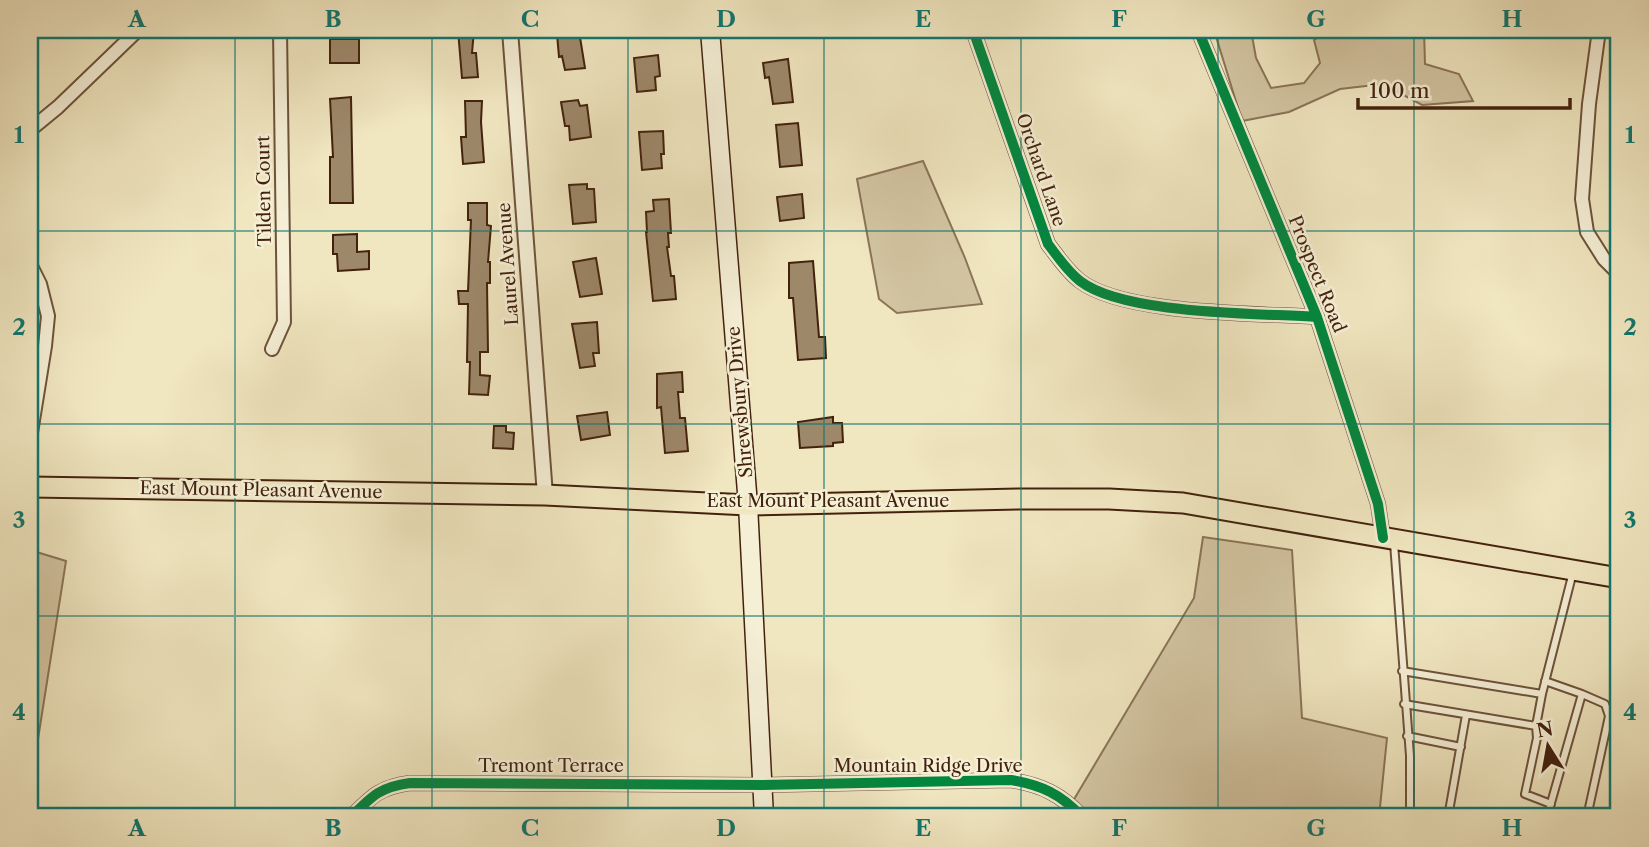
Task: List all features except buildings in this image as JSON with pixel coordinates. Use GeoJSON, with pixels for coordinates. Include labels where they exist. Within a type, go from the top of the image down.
{"type":"FeatureCollection","features":[{"type":"Feature","properties":{"kind":"main road","name":"Shrewsbury Drive"},"geometry":{"type":"LineString","coordinates":[[710,30],[748,505],[764,817]]}},
{"type":"Feature","properties":{"kind":"main road","name":"East Mount Pleasant Avenue"},"geometry":{"type":"LineString","coordinates":[[30,486],[545,495],[748,505],[1019,499],[1183,503],[1619,578]]}},
{"type":"Feature","properties":{"kind":"street"},"geometry":{"type":"LineString","coordinates":[[30,131],[138,30]]}},
{"type":"Feature","properties":{"kind":"street","name":"Tilden Court"},"geometry":{"type":"LineString","coordinates":[[272,349],[284,322],[280,30]]}},
{"type":"Feature","properties":{"kind":"street","name":"Laurel Avenue"},"geometry":{"type":"LineString","coordinates":[[510,30],[545,495]]}},
{"type":"Feature","properties":{"kind":"street","name":"Orchard Lane"},"geometry":{"type":"LineString","coordinates":[[973,30],[1048,244],[1064,266],[1080,281],[1118,299],[1161,307],[1317,317]]}},
{"type":"Feature","properties":{"kind":"street","name":"Prospect Road"},"geometry":{"type":"LineString","coordinates":[[1198,30],[1317,317],[1389,538]]}},
{"type":"Feature","properties":{"kind":"street"},"geometry":{"type":"LineString","coordinates":[[1599,30],[1589,104],[1582,199],[1587,232],[1604,259],[1619,274]]}},
{"type":"Feature","properties":{"kind":"street"},"geometry":{"type":"LineString","coordinates":[[30,264],[40,284],[48,316],[30,439]]}},
{"type":"Feature","properties":{"kind":"street","name":"Mountain Ridge Drive"},"geometry":{"type":"LineString","coordinates":[[762,785],[1011,780],[1036,784],[1055,793],[1071,804],[1082,817]]}},
{"type":"Feature","properties":{"kind":"street","name":"Tremont Terrace"},"geometry":{"type":"LineString","coordinates":[[351,817],[374,793],[410,783],[762,785]]}},
{"type":"Feature","properties":{"kind":"lane"},"geometry":{"type":"LineString","coordinates":[[1389,538],[1410,756],[1410,817]]}},
{"type":"Feature","properties":{"kind":"lane"},"geometry":{"type":"LineString","coordinates":[[1551,804],[1525,794],[1537,738],[1536,726],[1542,694],[1573,570]]}},
{"type":"Feature","properties":{"kind":"lane"},"geometry":{"type":"LineString","coordinates":[[1402,671],[1542,694]]}},
{"type":"Feature","properties":{"kind":"lane"},"geometry":{"type":"LineString","coordinates":[[1545,681],[1605,704],[1608,710],[1609,716],[1587,817]]}},
{"type":"Feature","properties":{"kind":"lane"},"geometry":{"type":"LineString","coordinates":[[1547,817],[1582,694]]}},
{"type":"Feature","properties":{"kind":"lane"},"geometry":{"type":"LineString","coordinates":[[1404,704],[1536,726]]}},
{"type":"Feature","properties":{"kind":"lane"},"geometry":{"type":"LineString","coordinates":[[1608,710],[1619,704]]}},
{"type":"Feature","properties":{"kind":"lane"},"geometry":{"type":"LineString","coordinates":[[1448,817],[1466,715]]}},
{"type":"Feature","properties":{"kind":"lane"},"geometry":{"type":"LineString","coordinates":[[1407,736],[1461,747]]}},
{"type":"Feature","properties":{"kind":"shaded area"},"geometry":{"type":"Polygon","coordinates":[[[1214,30],[1251,30],[1256,58],[1271,88],[1304,83],[1320,63],[1314,40],[1331,30],[1424,30],[1425,64],[1459,74],[1473,101],[1422,105],[1383,84],[1340,89],[1289,112],[1242,121],[1214,30]]]}},
{"type":"Feature","properties":{"kind":"shaded area"},"geometry":{"type":"Polygon","coordinates":[[[923,161],[982,304],[897,313],[879,299],[857,179],[923,161]]]}},
{"type":"Feature","properties":{"kind":"shaded area"},"geometry":{"type":"Polygon","coordinates":[[[1203,537],[1292,550],[1302,718],[1387,738],[1379,817],[1084,817],[1073,801],[1194,598],[1203,537]]]}},
{"type":"Feature","properties":{"kind":"shaded area"},"geometry":{"type":"Polygon","coordinates":[[[30,550],[66,561],[30,790],[30,550]]]}},
{"type":"Feature","properties":{"kind":"cycle path"},"geometry":{"type":"LineString","coordinates":[[973,30],[1048,244],[1080,281],[1100,292],[1159,306],[1228,313],[1317,317]]}},
{"type":"Feature","properties":{"kind":"cycle path"},"geometry":{"type":"LineString","coordinates":[[1198,30],[1317,317],[1378,504],[1383,538]]}},
{"type":"Feature","properties":{"kind":"cycle path"},"geometry":{"type":"LineString","coordinates":[[351,817],[377,794],[391,787],[410,783],[762,785],[1011,780],[1050,792],[1082,817]]}}]}
